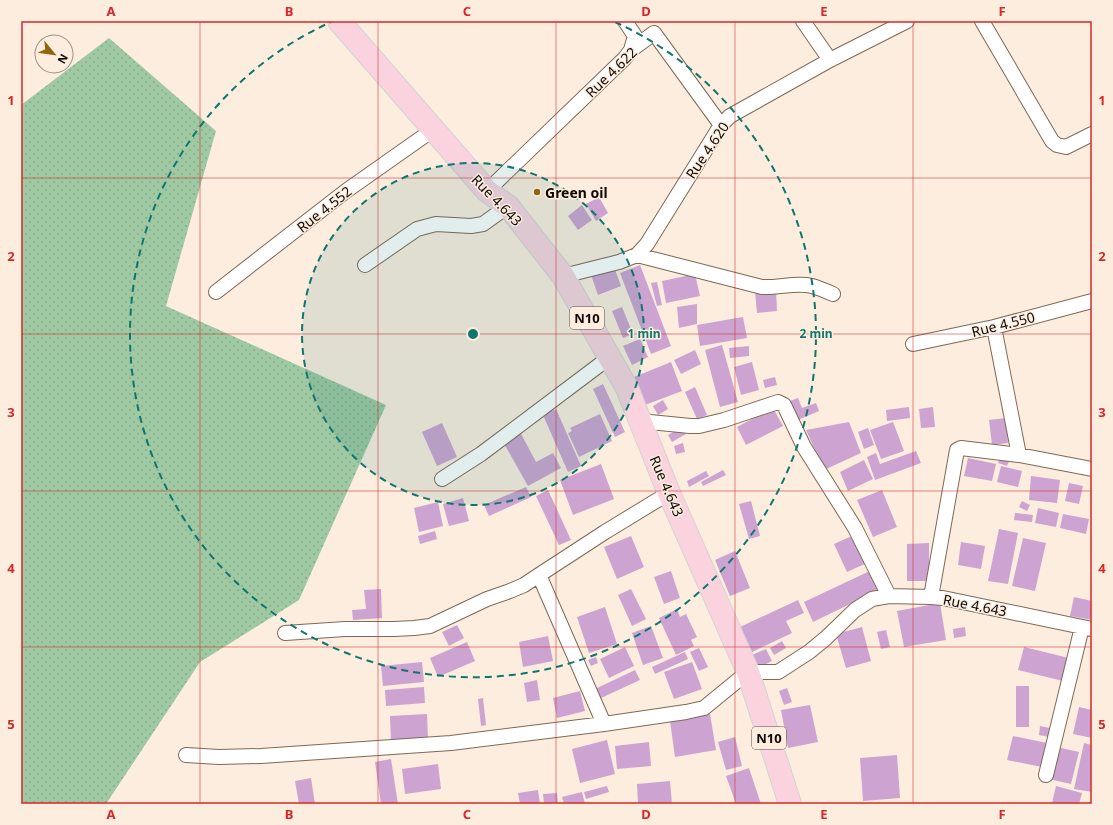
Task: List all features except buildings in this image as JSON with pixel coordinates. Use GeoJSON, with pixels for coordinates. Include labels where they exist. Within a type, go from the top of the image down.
{"type":"FeatureCollection","features":[{"type":"Feature","properties":{"kind":"highway","name":"Rue 4.643"},"geometry":{"type":"LineString","coordinates":[[347,23],[487,192],[508,206],[563,276],[627,388],[669,493],[748,672]]}},
{"type":"Feature","properties":{"kind":"highway","name":"N10"},"geometry":{"type":"LineString","coordinates":[[748,672],[790,804]]}},
{"type":"Feature","properties":{"kind":"street"},"geometry":{"type":"LineString","coordinates":[[625,21],[635,36],[631,50]]}},
{"type":"Feature","properties":{"kind":"street"},"geometry":{"type":"LineString","coordinates":[[803,21],[830,60]]}},
{"type":"Feature","properties":{"kind":"street","name":"Rue 4.620"},"geometry":{"type":"LineString","coordinates":[[563,276],[619,262],[637,255],[647,244],[721,125],[730,116],[830,60],[907,21]]}},
{"type":"Feature","properties":{"kind":"street"},"geometry":{"type":"LineString","coordinates":[[982,21],[1052,141],[1057,145],[1066,147],[1092,134]]}},
{"type":"Feature","properties":{"kind":"street","name":"Rue 4.622"},"geometry":{"type":"LineString","coordinates":[[487,192],[625,58],[631,50],[654,33],[721,125]]}},
{"type":"Feature","properties":{"kind":"street","name":"Rue 4.552"},"geometry":{"type":"LineString","coordinates":[[216,292],[346,191],[434,129]]}},
{"type":"Feature","properties":{"kind":"street"},"geometry":{"type":"LineString","coordinates":[[365,265],[417,229],[436,224],[471,226],[483,224],[508,206]]}},
{"type":"Feature","properties":{"kind":"street"},"geometry":{"type":"LineString","coordinates":[[637,255],[762,287],[773,288],[798,285],[811,286],[833,294]]}},
{"type":"Feature","properties":{"kind":"street","name":"Rue 4.550"},"geometry":{"type":"LineString","coordinates":[[913,344],[994,328],[1092,301]]}},
{"type":"Feature","properties":{"kind":"street"},"geometry":{"type":"LineString","coordinates":[[994,328],[1019,455]]}},
{"type":"Feature","properties":{"kind":"street"},"geometry":{"type":"LineString","coordinates":[[442,479],[481,454],[610,357]]}},
{"type":"Feature","properties":{"kind":"street"},"geometry":{"type":"LineString","coordinates":[[640,421],[699,426],[724,420],[778,402],[784,405],[804,447],[855,528],[889,596]]}},
{"type":"Feature","properties":{"kind":"street"},"geometry":{"type":"LineString","coordinates":[[931,597],[957,450],[961,448],[1019,455],[1092,469]]}},
{"type":"Feature","properties":{"kind":"street"},"geometry":{"type":"LineString","coordinates":[[285,633],[345,629],[394,629],[430,626],[487,599],[524,585],[605,532],[669,493]]}},
{"type":"Feature","properties":{"kind":"street"},"geometry":{"type":"LineString","coordinates":[[539,575],[604,724]]}},
{"type":"Feature","properties":{"kind":"street","name":"Rue 4.643"},"geometry":{"type":"LineString","coordinates":[[748,672],[778,672],[809,652],[855,610],[872,599],[889,596],[931,597],[1087,628]]}},
{"type":"Feature","properties":{"kind":"street"},"geometry":{"type":"LineString","coordinates":[[1046,775],[1087,628]]}},
{"type":"Feature","properties":{"kind":"street"},"geometry":{"type":"LineString","coordinates":[[186,755],[219,757],[261,756],[443,744],[686,712],[704,708],[748,672]]}},
{"type":"Feature","properties":{"kind":"green space"},"geometry":{"type":"Polygon","coordinates":[[[109,38],[216,131],[166,306],[386,405],[299,600],[200,662],[106,804],[21,804],[21,105],[62,74],[74,74],[74,65],[109,38]]]}},
{"type":"Feature","properties":{"kind":"place","name":"Green oil"},"geometry":{"type":"Point","coordinates":[537,192]}}]}
